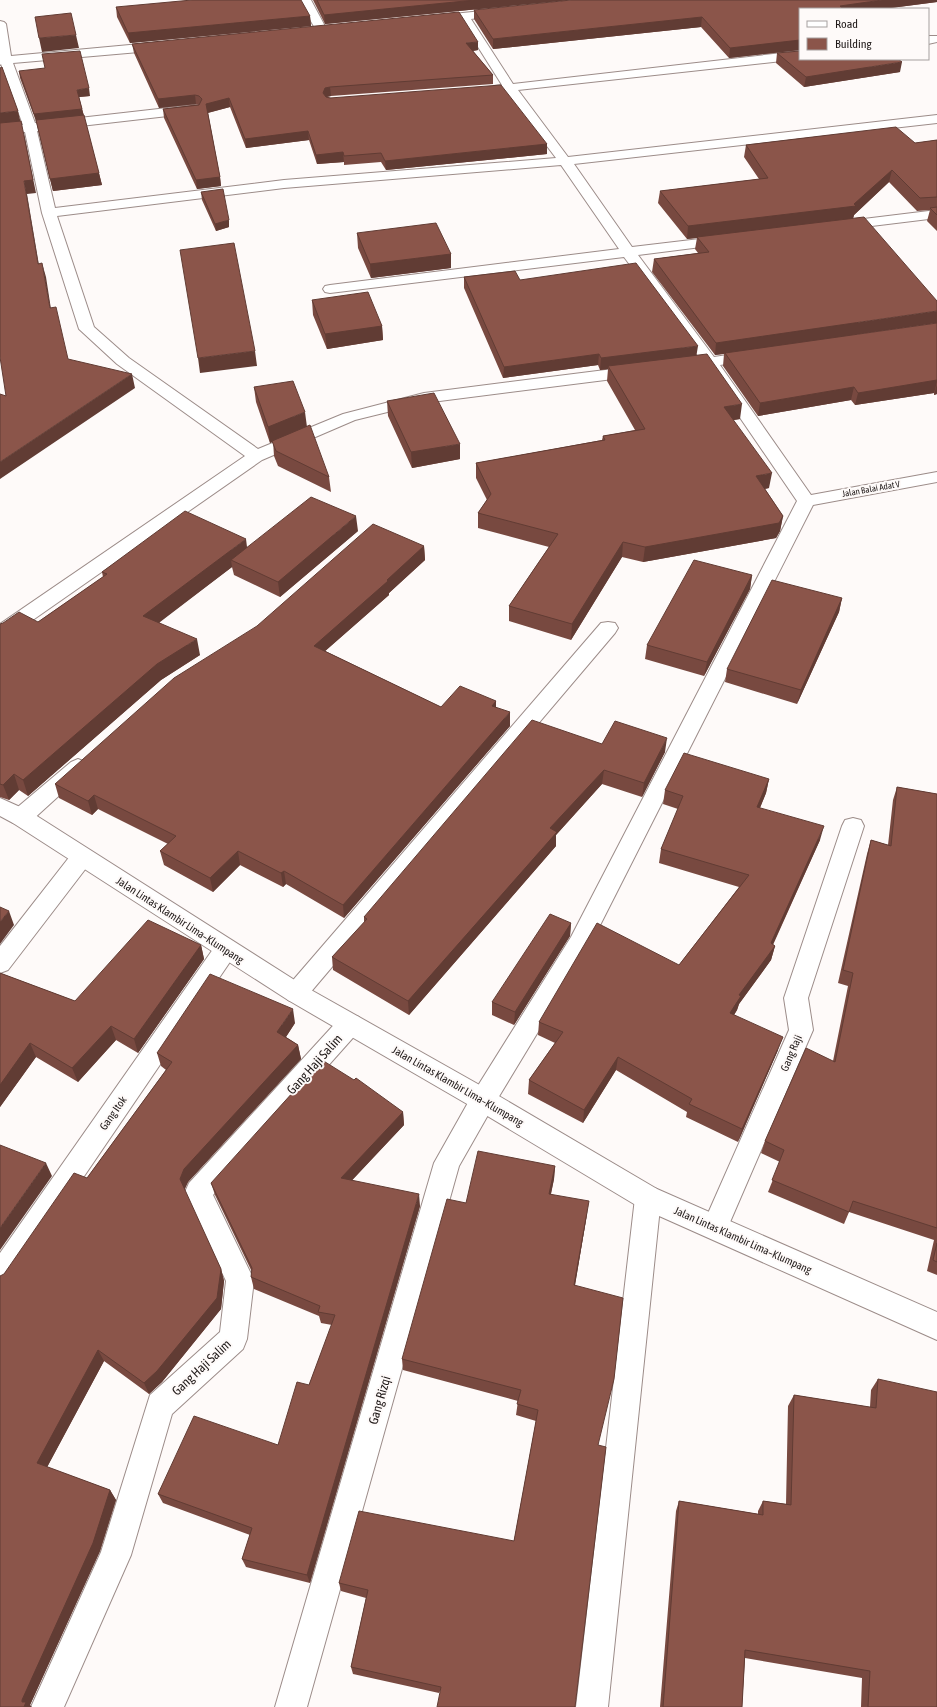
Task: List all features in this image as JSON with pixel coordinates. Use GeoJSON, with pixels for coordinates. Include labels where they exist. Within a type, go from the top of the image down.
{"type":"FeatureCollection","features":[{"type":"Feature","properties":{"kind":"street"},"geometry":{"type":"LineString","coordinates":[[305,0],[325,30],[306,32]]}},
{"type":"Feature","properties":{"kind":"street"},"geometry":{"type":"LineString","coordinates":[[424,20],[511,11]]}},
{"type":"Feature","properties":{"kind":"street"},"geometry":{"type":"LineString","coordinates":[[464,16],[510,88],[565,161],[628,252],[710,362],[806,501]]}},
{"type":"Feature","properties":{"kind":"street"},"geometry":{"type":"LineString","coordinates":[[0,24],[3,61],[30,126],[49,213],[87,328],[123,361],[256,456]]}},
{"type":"Feature","properties":{"kind":"street"},"geometry":{"type":"LineString","coordinates":[[3,61],[172,45]]}},
{"type":"Feature","properties":{"kind":"street"},"geometry":{"type":"LineString","coordinates":[[486,90],[799,55]]}},
{"type":"Feature","properties":{"kind":"street"},"geometry":{"type":"LineString","coordinates":[[0,130],[196,108]]}},
{"type":"Feature","properties":{"kind":"street"},"geometry":{"type":"LineString","coordinates":[[49,213],[284,184],[565,161],[937,119]]}},
{"type":"Feature","properties":{"kind":"street"},"geometry":{"type":"LineString","coordinates":[[826,228],[937,214]]}},
{"type":"Feature","properties":{"kind":"street"},"geometry":{"type":"LineString","coordinates":[[330,289],[739,239]]}},
{"type":"Feature","properties":{"kind":"street"},"geometry":{"type":"LineString","coordinates":[[0,633],[256,456],[349,416],[424,398],[765,354]]}},
{"type":"Feature","properties":{"kind":"street","name":"Jalan Balai Adat V"},"geometry":{"type":"LineString","coordinates":[[806,501],[937,477]]}},
{"type":"Feature","properties":{"kind":"street","name":"Gang Rizqi"},"geometry":{"type":"LineString","coordinates":[[291,1707],[447,1163],[482,1100],[579,944],[806,501]]}},
{"type":"Feature","properties":{"kind":"street"},"geometry":{"type":"LineString","coordinates":[[296,993],[608,628]]}},
{"type":"Feature","properties":{"kind":"street"},"geometry":{"type":"LineString","coordinates":[[11,812],[92,754]]}},
{"type":"Feature","properties":{"kind":"street","name":"Jalan Lintas Klambir Lima–Klumpang"},"geometry":{"type":"LineString","coordinates":[[11,812],[296,993],[648,1198],[937,1326]]}},
{"type":"Feature","properties":{"kind":"street","name":"Gang Raji"},"geometry":{"type":"LineString","coordinates":[[715,1227],[801,1030],[796,998],[853,826]]}},
{"type":"Feature","properties":{"kind":"street"},"geometry":{"type":"LineString","coordinates":[[0,963],[82,857]]}},
{"type":"Feature","properties":{"kind":"street","name":"Gang Itok"},"geometry":{"type":"LineString","coordinates":[[0,1276],[226,949]]}},
{"type":"Feature","properties":{"kind":"street","name":"Gang Haji Salim"},"geometry":{"type":"LineString","coordinates":[[47,1707],[116,1555],[160,1405],[233,1339],[240,1280],[198,1192],[350,1024]]}},
{"type":"Feature","properties":{"kind":"street"},"geometry":{"type":"LineString","coordinates":[[592,1707],[648,1198]]}},
{"type":"Feature","properties":{"kind":"building"},"geometry":{"type":"Polygon","coordinates":[[[192,0],[301,0],[310,16],[128,33],[116,7],[192,0]]]}},
{"type":"Feature","properties":{"kind":"building"},"geometry":{"type":"Polygon","coordinates":[[[317,0],[475,0],[324,15],[317,0]]]}},
{"type":"Feature","properties":{"kind":"building"},"geometry":{"type":"Polygon","coordinates":[[[571,0],[882,0],[840,6],[842,8],[799,8],[799,40],[730,48],[702,17],[493,39],[474,10],[571,0]]]}},
{"type":"Feature","properties":{"kind":"building"},"geometry":{"type":"Polygon","coordinates":[[[459,12],[478,42],[466,43],[493,75],[330,87],[325,88],[323,93],[326,97],[330,98],[501,85],[547,144],[385,161],[381,153],[344,156],[343,152],[316,155],[308,131],[245,139],[229,98],[206,104],[220,177],[196,180],[163,109],[199,105],[202,99],[195,95],[158,99],[132,44],[459,12]]]}},
{"type":"Feature","properties":{"kind":"building"},"geometry":{"type":"Polygon","coordinates":[[[71,13],[76,35],[39,38],[35,17],[71,13]]]}},
{"type":"Feature","properties":{"kind":"building"},"geometry":{"type":"Polygon","coordinates":[[[80,51],[89,88],[77,90],[82,109],[34,114],[19,71],[45,68],[42,54],[80,51]]]}},
{"type":"Feature","properties":{"kind":"building"},"geometry":{"type":"Polygon","coordinates":[[[799,51],[799,60],[899,60],[902,62],[806,77],[777,53],[799,51]]]}},
{"type":"Feature","properties":{"kind":"building"},"geometry":{"type":"Polygon","coordinates":[[[2,67],[18,111],[0,113],[0,68],[2,67]]]}},
{"type":"Feature","properties":{"kind":"building"},"geometry":{"type":"Polygon","coordinates":[[[84,115],[99,173],[50,179],[36,120],[84,115]]]}},
{"type":"Feature","properties":{"kind":"building"},"geometry":{"type":"Polygon","coordinates":[[[21,121],[33,180],[24,181],[38,264],[42,263],[50,308],[56,307],[68,359],[132,374],[0,462],[0,394],[6,396],[0,357],[0,123],[21,121]]]}},
{"type":"Feature","properties":{"kind":"building"},"geometry":{"type":"Polygon","coordinates":[[[896,127],[915,143],[937,140],[937,197],[920,198],[892,170],[854,204],[856,206],[688,226],[660,191],[768,178],[746,145],[896,127]]]}},
{"type":"Feature","properties":{"kind":"building"},"geometry":{"type":"Polygon","coordinates":[[[223,189],[229,220],[215,224],[201,192],[223,189]]]}},
{"type":"Feature","properties":{"kind":"building"},"geometry":{"type":"Polygon","coordinates":[[[937,207],[937,215],[930,208],[937,207]]]}},
{"type":"Feature","properties":{"kind":"building"},"geometry":{"type":"Polygon","coordinates":[[[864,217],[937,301],[937,311],[716,343],[654,259],[709,252],[697,237],[864,217]]]}},
{"type":"Feature","properties":{"kind":"building"},"geometry":{"type":"Polygon","coordinates":[[[436,223],[451,254],[370,264],[357,233],[436,223]]]}},
{"type":"Feature","properties":{"kind":"building"},"geometry":{"type":"Polygon","coordinates":[[[234,243],[255,351],[198,358],[180,250],[234,243]]]}},
{"type":"Feature","properties":{"kind":"building"},"geometry":{"type":"Polygon","coordinates":[[[636,263],[698,346],[601,358],[599,354],[504,367],[464,277],[515,271],[520,280],[636,263]]]}},
{"type":"Feature","properties":{"kind":"building"},"geometry":{"type":"Polygon","coordinates":[[[368,292],[382,326],[325,334],[312,300],[368,292]]]}},
{"type":"Feature","properties":{"kind":"building"},"geometry":{"type":"Polygon","coordinates":[[[937,323],[937,380],[858,393],[854,387],[760,403],[725,353],[937,323]]]}},
{"type":"Feature","properties":{"kind":"building"},"geometry":{"type":"Polygon","coordinates":[[[707,354],[742,404],[724,407],[772,473],[756,476],[783,516],[779,523],[645,547],[623,542],[572,624],[509,606],[558,534],[478,513],[491,494],[476,463],[605,440],[603,436],[645,429],[608,366],[707,354]]]}},
{"type":"Feature","properties":{"kind":"building"},"geometry":{"type":"Polygon","coordinates":[[[293,381],[305,412],[268,427],[254,387],[293,381]]]}},
{"type":"Feature","properties":{"kind":"building"},"geometry":{"type":"Polygon","coordinates":[[[434,393],[460,444],[411,452],[387,401],[434,393]]]}},
{"type":"Feature","properties":{"kind":"building"},"geometry":{"type":"Polygon","coordinates":[[[310,425],[329,477],[276,451],[272,441],[310,425]]]}},
{"type":"Feature","properties":{"kind":"building"},"geometry":{"type":"Polygon","coordinates":[[[311,497],[356,516],[278,582],[231,560],[311,497]]]}},
{"type":"Feature","properties":{"kind":"building"},"geometry":{"type":"Polygon","coordinates":[[[185,511],[246,539],[143,616],[197,639],[157,664],[23,780],[14,774],[3,785],[0,784],[0,624],[19,612],[38,622],[107,574],[102,572],[185,511]]]}},
{"type":"Feature","properties":{"kind":"building"},"geometry":{"type":"Polygon","coordinates":[[[373,524],[424,546],[387,580],[388,581],[314,646],[441,707],[460,686],[496,701],[492,706],[510,712],[343,905],[284,871],[281,873],[238,851],[210,878],[160,851],[176,836],[94,795],[88,801],[55,784],[174,678],[257,626],[373,524]]]}},
{"type":"Feature","properties":{"kind":"building"},"geometry":{"type":"Polygon","coordinates":[[[694,560],[752,575],[707,662],[647,645],[694,560]]]}},
{"type":"Feature","properties":{"kind":"building"},"geometry":{"type":"Polygon","coordinates":[[[772,580],[842,598],[801,690],[727,669],[772,580]]]}},
{"type":"Feature","properties":{"kind":"building"},"geometry":{"type":"Polygon","coordinates":[[[532,720],[602,744],[615,721],[667,738],[644,783],[604,770],[550,828],[557,832],[408,1001],[332,957],[367,919],[364,917],[532,720]]]}},
{"type":"Feature","properties":{"kind":"building"},"geometry":{"type":"Polygon","coordinates":[[[684,753],[769,779],[757,807],[824,826],[771,943],[775,946],[739,995],[741,996],[730,1013],[783,1037],[742,1129],[689,1104],[692,1099],[618,1057],[584,1110],[529,1080],[563,1032],[539,1022],[597,923],[679,965],[749,875],[661,849],[683,796],[665,790],[684,753]]]}},
{"type":"Feature","properties":{"kind":"building"},"geometry":{"type":"Polygon","coordinates":[[[897,787],[937,794],[937,1228],[853,1201],[849,1212],[772,1180],[784,1150],[765,1141],[806,1048],[835,1062],[853,973],[843,970],[871,840],[891,846],[897,787]]]}},
{"type":"Feature","properties":{"kind":"building"},"geometry":{"type":"Polygon","coordinates":[[[0,907],[9,911],[0,922],[0,907]]]}},
{"type":"Feature","properties":{"kind":"building"},"geometry":{"type":"Polygon","coordinates":[[[550,914],[571,923],[515,1012],[492,1002],[550,914]]]}},
{"type":"Feature","properties":{"kind":"building"},"geometry":{"type":"Polygon","coordinates":[[[148,920],[201,945],[134,1039],[111,1026],[72,1068],[30,1043],[0,1085],[0,973],[75,1001],[148,920]]]}},
{"type":"Feature","properties":{"kind":"building"},"geometry":{"type":"Polygon","coordinates":[[[210,974],[293,1009],[277,1032],[298,1045],[184,1169],[180,1179],[221,1269],[217,1298],[157,1371],[144,1383],[98,1350],[37,1463],[110,1490],[93,1543],[22,1700],[22,1702],[26,1702],[24,1707],[0,1707],[0,1276],[4,1274],[74,1173],[87,1178],[172,1062],[157,1053],[210,974]]]}},
{"type":"Feature","properties":{"kind":"building"},"geometry":{"type":"Polygon","coordinates":[[[322,1060],[354,1080],[356,1078],[403,1112],[341,1178],[419,1194],[307,1575],[242,1559],[252,1528],[158,1494],[194,1416],[278,1445],[297,1382],[309,1385],[335,1315],[318,1312],[320,1306],[251,1277],[252,1268],[211,1183],[322,1060]]]}},
{"type":"Feature","properties":{"kind":"building"},"geometry":{"type":"Polygon","coordinates":[[[0,1145],[46,1163],[0,1228],[0,1145]]]}},
{"type":"Feature","properties":{"kind":"building"},"geometry":{"type":"Polygon","coordinates":[[[478,1151],[555,1166],[549,1194],[589,1201],[574,1285],[623,1298],[614,1379],[598,1445],[606,1447],[575,1707],[437,1707],[441,1687],[351,1667],[368,1590],[339,1583],[359,1511],[514,1541],[538,1410],[517,1404],[521,1390],[402,1359],[447,1199],[466,1203],[478,1151]]]}},
{"type":"Feature","properties":{"kind":"building"},"geometry":{"type":"Polygon","coordinates":[[[937,1243],[937,1262],[933,1260],[937,1243]]]}},
{"type":"Feature","properties":{"kind":"building"},"geometry":{"type":"Polygon","coordinates":[[[878,1379],[937,1392],[937,1707],[868,1707],[870,1671],[745,1650],[742,1707],[663,1707],[679,1501],[763,1515],[763,1501],[791,1505],[794,1395],[876,1408],[878,1379]]]}}]}
